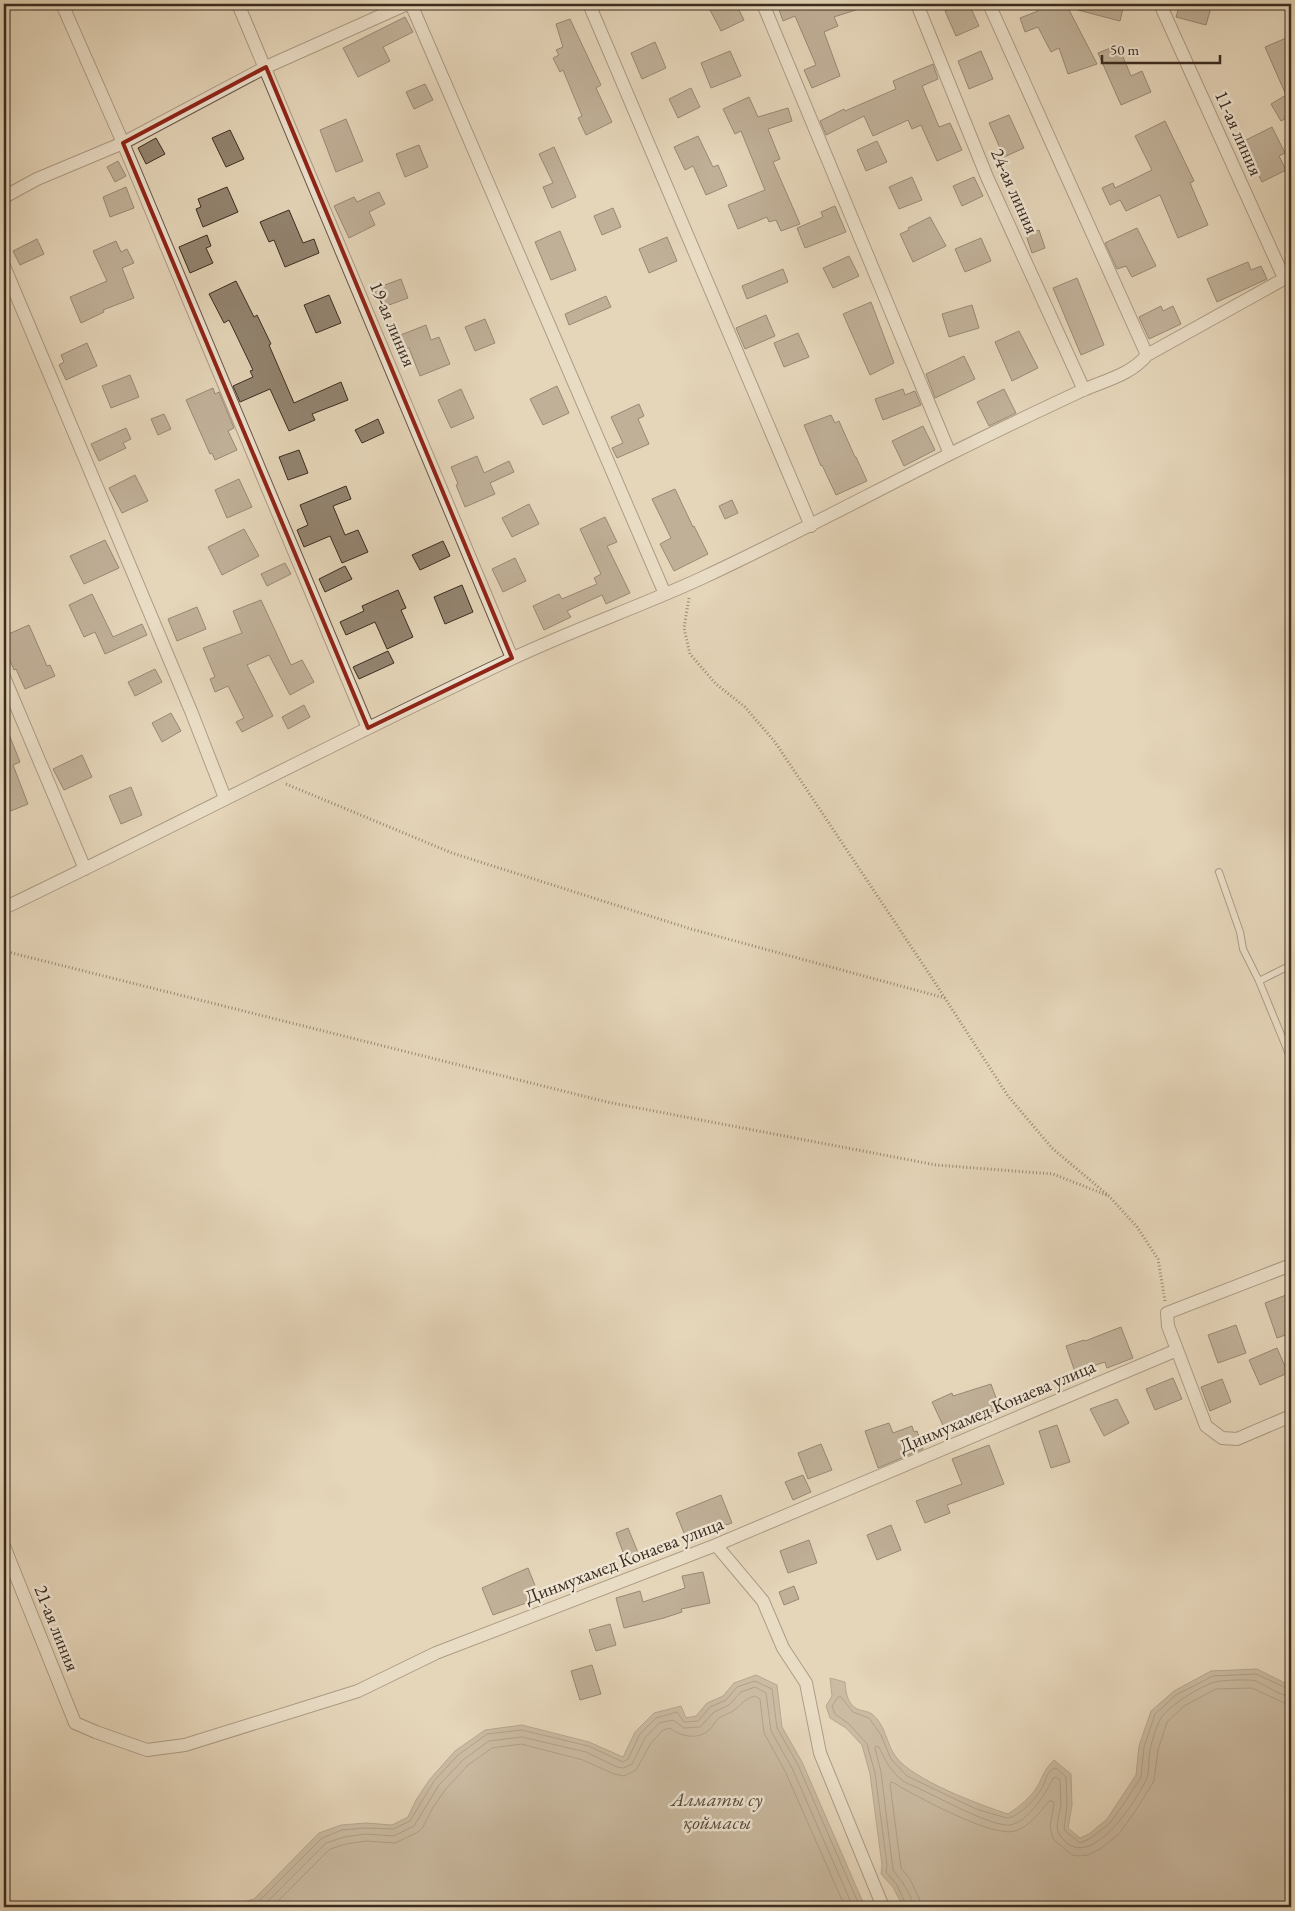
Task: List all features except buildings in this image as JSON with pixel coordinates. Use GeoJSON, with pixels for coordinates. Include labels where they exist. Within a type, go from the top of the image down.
{"type":"FeatureCollection","features":[{"type":"Feature","properties":{"kind":"street"},"geometry":{"type":"LineString","coordinates":[[62,4],[123,143],[368,728]]}},
{"type":"Feature","properties":{"kind":"street","name":"19-ая линия"},"geometry":{"type":"LineString","coordinates":[[238,4],[512,658]]}},
{"type":"Feature","properties":{"kind":"street"},"geometry":{"type":"LineString","coordinates":[[4,197],[37,180],[123,143],[266,67],[407,4]]}},
{"type":"Feature","properties":{"kind":"street"},"geometry":{"type":"LineString","coordinates":[[412,4],[664,594]]}},
{"type":"Feature","properties":{"kind":"street"},"geometry":{"type":"LineString","coordinates":[[590,4],[811,526]]}},
{"type":"Feature","properties":{"kind":"street"},"geometry":{"type":"LineString","coordinates":[[763,4],[950,454]]}},
{"type":"Feature","properties":{"kind":"street","name":"24-ая линия"},"geometry":{"type":"LineString","coordinates":[[917,4],[987,177],[1084,390]]}},
{"type":"Feature","properties":{"kind":"street"},"geometry":{"type":"LineString","coordinates":[[989,4],[1147,355]]}},
{"type":"Feature","properties":{"kind":"street","name":"11-ая линия"},"geometry":{"type":"LineString","coordinates":[[1160,4],[1288,276]]}},
{"type":"Feature","properties":{"kind":"street"},"geometry":{"type":"LineString","coordinates":[[4,266],[191,711],[225,798]]}},
{"type":"Feature","properties":{"kind":"street"},"geometry":{"type":"LineString","coordinates":[[4,908],[512,658],[701,578],[811,526],[950,454],[1084,390],[1133,369],[1147,355],[1288,276]]}},
{"type":"Feature","properties":{"kind":"street"},"geometry":{"type":"LineString","coordinates":[[4,677],[85,869]]}},
{"type":"Feature","properties":{"kind":"street"},"geometry":{"type":"LineString","coordinates":[[1291,1265],[1167,1313],[1168,1326],[1206,1426],[1222,1438],[1237,1439],[1291,1416]]}},
{"type":"Feature","properties":{"kind":"street","name":"Динмухамед Конаева улица"},"geometry":{"type":"LineString","coordinates":[[75,1723],[147,1750],[186,1745],[358,1691],[436,1653],[716,1545],[1177,1350]]}},
{"type":"Feature","properties":{"kind":"street"},"geometry":{"type":"LineString","coordinates":[[716,1545],[762,1601],[783,1648],[806,1683],[820,1753],[883,1907]]}},
{"type":"Feature","properties":{"kind":"street","name":"21-ая линия"},"geometry":{"type":"LineString","coordinates":[[4,1546],[75,1723]]}},
{"type":"Feature","properties":{"kind":"lane"},"geometry":{"type":"LineString","coordinates":[[1219,872],[1240,932],[1244,950],[1291,1059]]}},
{"type":"Feature","properties":{"kind":"lane"},"geometry":{"type":"LineString","coordinates":[[1259,981],[1291,965]]}},
{"type":"Feature","properties":{"kind":"path"},"geometry":{"type":"LineString","coordinates":[[701,578],[693,588],[686,610],[684,628],[690,654],[716,684],[745,707],[775,742],[1008,1096],[1052,1148],[1109,1196],[1136,1227],[1158,1258],[1167,1313]]}},
{"type":"Feature","properties":{"kind":"path"},"geometry":{"type":"LineString","coordinates":[[268,777],[461,856],[691,929],[945,999]]}},
{"type":"Feature","properties":{"kind":"path"},"geometry":{"type":"LineString","coordinates":[[4,951],[607,1102],[936,1165],[1053,1174],[1109,1196]]}},
{"type":"Feature","properties":{"kind":"highlighted area"},"geometry":{"type":"Polygon","coordinates":[[[266,67],[512,658],[368,728],[123,143],[266,67]]]}},
{"type":"Feature","properties":{"kind":"water"},"geometry":{"type":"Polygon","coordinates":[[[1257,1669],[1291,1686],[1291,1907],[903,1907],[893,1887],[881,1874],[882,1865],[870,1774],[862,1745],[846,1728],[830,1718],[826,1706],[832,1696],[830,1678],[845,1682],[851,1704],[857,1709],[870,1713],[877,1718],[893,1752],[905,1766],[948,1791],[1008,1814],[1020,1805],[1037,1787],[1054,1760],[1071,1774],[1072,1805],[1068,1828],[1080,1838],[1089,1834],[1107,1819],[1136,1775],[1139,1746],[1151,1711],[1174,1691],[1211,1671],[1257,1669]]]}},
{"type":"Feature","properties":{"kind":"water","name":"Алматы су қоймасы"},"geometry":{"type":"Polygon","coordinates":[[[756,1675],[777,1685],[782,1727],[802,1762],[865,1907],[134,1907],[145,1902],[169,1901],[200,1905],[236,1904],[254,1899],[319,1833],[341,1825],[366,1823],[392,1825],[408,1817],[416,1800],[430,1779],[455,1751],[485,1730],[522,1725],[589,1742],[623,1757],[635,1732],[654,1713],[681,1706],[686,1718],[696,1716],[707,1703],[723,1696],[734,1683],[756,1675]]]}}]}
